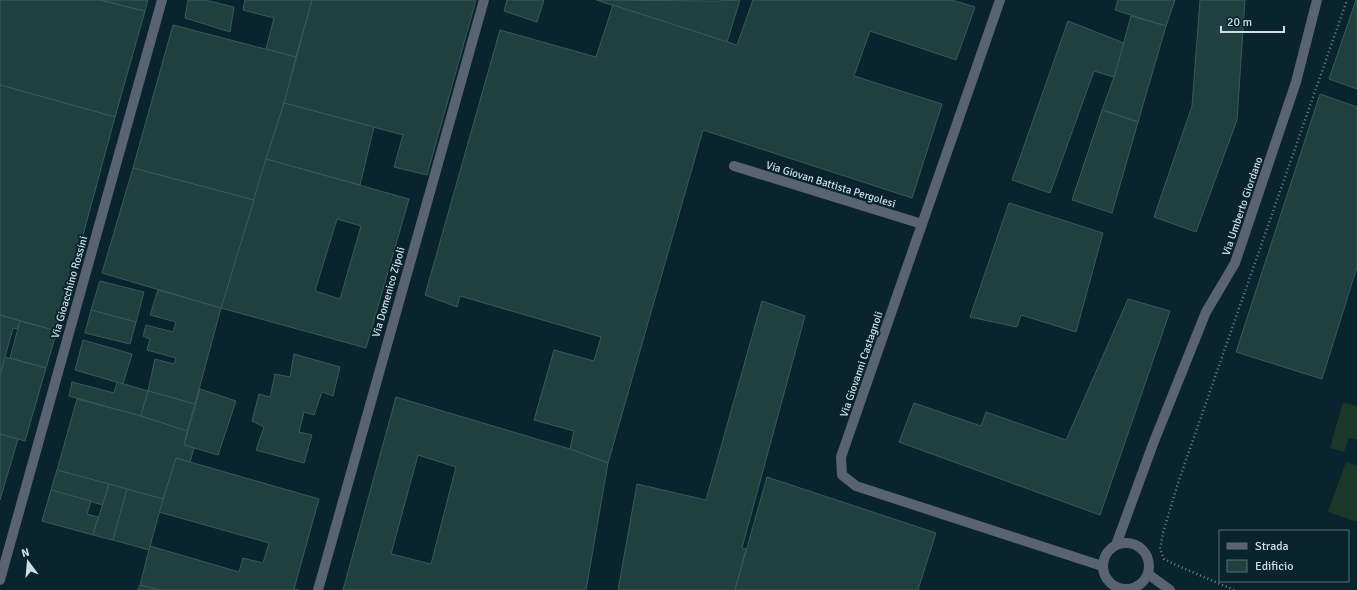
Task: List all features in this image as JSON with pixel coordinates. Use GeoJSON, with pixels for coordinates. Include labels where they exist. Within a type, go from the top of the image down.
{"type":"FeatureCollection","features":[{"type":"Feature","properties":{"kind":"street","name":"Via Gioacchino Rossini"},"geometry":{"type":"LineString","coordinates":[[0,580],[162,0]]}},
{"type":"Feature","properties":{"kind":"street","name":"Via Domenico Zipoli"},"geometry":{"type":"LineString","coordinates":[[318,590],[484,0]]}},
{"type":"Feature","properties":{"kind":"street","name":"Via Giovanni Castagnoli"},"geometry":{"type":"LineString","coordinates":[[1000,0],[841,457],[842,475],[856,486],[1102,566]]}},
{"type":"Feature","properties":{"kind":"street","name":"Via Umberto Giordano"},"geometry":{"type":"LineString","coordinates":[[1116,545],[1153,444],[1206,312],[1235,264],[1296,82],[1317,0]]}},
{"type":"Feature","properties":{"kind":"street","name":"Via Giovan Battista Pergolesi"},"geometry":{"type":"LineString","coordinates":[[734,166],[922,224]]}},
{"type":"Feature","properties":{"kind":"street"},"geometry":{"type":"LineString","coordinates":[[1126,543],[1134,544],[1142,549],[1148,560],[1148,574],[1144,581],[1129,590],[1114,587],[1109,583],[1104,574],[1102,566],[1106,554],[1116,545],[1126,543]]}},
{"type":"Feature","properties":{"kind":"street"},"geometry":{"type":"LineString","coordinates":[[1148,574],[1170,590]]}},
{"type":"Feature","properties":{"kind":"path"},"geometry":{"type":"LineString","coordinates":[[1234,590],[1164,559],[1160,549],[1163,533],[1179,480],[1347,0]]}},
{"type":"Feature","properties":{"kind":"green space"},"geometry":{"type":"Polygon","coordinates":[[[1343,402],[1357,406],[1357,440],[1349,438],[1344,452],[1330,448],[1343,402]]]}},
{"type":"Feature","properties":{"kind":"green space"},"geometry":{"type":"Polygon","coordinates":[[[1346,462],[1357,466],[1357,522],[1328,512],[1346,462]]]}},
{"type":"Feature","properties":{"kind":"building"},"geometry":{"type":"Polygon","coordinates":[[[0,0],[100,0],[145,11],[115,117],[0,85],[0,0]]]}},
{"type":"Feature","properties":{"kind":"building"},"geometry":{"type":"Polygon","coordinates":[[[100,0],[148,0],[145,11],[100,0]]]}},
{"type":"Feature","properties":{"kind":"building"},"geometry":{"type":"Polygon","coordinates":[[[188,0],[205,0],[234,7],[230,32],[185,18],[188,0]]]}},
{"type":"Feature","properties":{"kind":"building"},"geometry":{"type":"Polygon","coordinates":[[[245,0],[312,0],[296,57],[266,49],[274,18],[243,10],[245,0]]]}},
{"type":"Feature","properties":{"kind":"building"},"geometry":{"type":"Polygon","coordinates":[[[312,0],[476,0],[427,175],[394,167],[403,135],[284,103],[312,0]]]}},
{"type":"Feature","properties":{"kind":"building"},"geometry":{"type":"Polygon","coordinates":[[[507,0],[544,0],[537,22],[504,11],[507,0]]]}},
{"type":"Feature","properties":{"kind":"building"},"geometry":{"type":"Polygon","coordinates":[[[596,0],[716,1],[740,0],[727,42],[596,0]]]}},
{"type":"Feature","properties":{"kind":"building"},"geometry":{"type":"Polygon","coordinates":[[[753,0],[952,0],[975,7],[956,60],[870,31],[854,76],[942,104],[912,198],[703,130],[608,463],[570,449],[574,431],[534,420],[554,350],[594,361],[601,337],[460,296],[457,307],[425,295],[500,30],[596,57],[613,5],[737,45],[753,0]]]}},
{"type":"Feature","properties":{"kind":"building"},"geometry":{"type":"Polygon","coordinates":[[[1118,0],[1175,0],[1166,26],[1115,10],[1118,0]]]}},
{"type":"Feature","properties":{"kind":"building"},"geometry":{"type":"Polygon","coordinates":[[[1200,0],[1245,0],[1237,120],[1196,232],[1154,217],[1192,106],[1200,0]]]}},
{"type":"Feature","properties":{"kind":"building"},"geometry":{"type":"Polygon","coordinates":[[[1357,0],[1357,89],[1329,79],[1357,0]]]}},
{"type":"Feature","properties":{"kind":"building"},"geometry":{"type":"Polygon","coordinates":[[[1131,16],[1166,26],[1138,122],[1102,110],[1114,77],[1131,16]]]}},
{"type":"Feature","properties":{"kind":"building"},"geometry":{"type":"Polygon","coordinates":[[[1068,21],[1124,43],[1114,77],[1094,71],[1050,193],[1012,180],[1068,21]]]}},
{"type":"Feature","properties":{"kind":"building"},"geometry":{"type":"Polygon","coordinates":[[[173,25],[296,57],[284,103],[254,200],[133,168],[173,25]]]}},
{"type":"Feature","properties":{"kind":"building"},"geometry":{"type":"Polygon","coordinates":[[[0,85],[115,117],[57,331],[0,315],[0,85]]]}},
{"type":"Feature","properties":{"kind":"building"},"geometry":{"type":"Polygon","coordinates":[[[1320,94],[1357,107],[1357,267],[1322,379],[1236,352],[1320,94]]]}},
{"type":"Feature","properties":{"kind":"building"},"geometry":{"type":"Polygon","coordinates":[[[284,103],[374,127],[360,185],[266,159],[284,103]]]}},
{"type":"Feature","properties":{"kind":"building"},"geometry":{"type":"Polygon","coordinates":[[[1102,110],[1138,122],[1112,213],[1072,200],[1102,110]]]}},
{"type":"Feature","properties":{"kind":"building"},"geometry":{"type":"Polygon","coordinates":[[[266,159],[409,199],[366,348],[221,308],[266,159]],[[337,219],[315,291],[340,299],[361,226],[337,219]]]}},
{"type":"Feature","properties":{"kind":"building"},"geometry":{"type":"Polygon","coordinates":[[[133,168],[254,200],[221,308],[102,273],[133,168]]]}},
{"type":"Feature","properties":{"kind":"building"},"geometry":{"type":"Polygon","coordinates":[[[1009,203],[1103,233],[1076,332],[1021,315],[1017,327],[970,317],[1009,203]]]}},
{"type":"Feature","properties":{"kind":"building"},"geometry":{"type":"Polygon","coordinates":[[[100,281],[144,292],[136,322],[91,310],[100,281]]]}},
{"type":"Feature","properties":{"kind":"building"},"geometry":{"type":"Polygon","coordinates":[[[158,290],[221,308],[195,404],[148,391],[155,359],[174,364],[176,358],[147,350],[150,339],[143,336],[146,325],[173,332],[176,322],[150,315],[158,290]]]}},
{"type":"Feature","properties":{"kind":"building"},"geometry":{"type":"Polygon","coordinates":[[[1128,299],[1170,311],[1100,515],[899,442],[914,403],[981,426],[986,412],[1066,440],[1128,299]]]}},
{"type":"Feature","properties":{"kind":"building"},"geometry":{"type":"Polygon","coordinates":[[[762,301],[805,316],[742,548],[746,549],[735,590],[618,590],[637,484],[706,500],[762,301]]]}},
{"type":"Feature","properties":{"kind":"building"},"geometry":{"type":"Polygon","coordinates":[[[91,310],[136,322],[130,344],[85,333],[91,310]]]}},
{"type":"Feature","properties":{"kind":"building"},"geometry":{"type":"Polygon","coordinates":[[[0,315],[20,321],[18,329],[13,328],[0,375],[0,315]]]}},
{"type":"Feature","properties":{"kind":"building"},"geometry":{"type":"Polygon","coordinates":[[[20,321],[57,331],[46,368],[10,358],[20,321]]]}},
{"type":"Feature","properties":{"kind":"building"},"geometry":{"type":"Polygon","coordinates":[[[83,340],[132,354],[123,384],[75,370],[83,340]]]}},
{"type":"Feature","properties":{"kind":"building"},"geometry":{"type":"Polygon","coordinates":[[[294,354],[340,367],[333,396],[322,392],[314,415],[304,412],[299,432],[312,435],[304,463],[256,450],[264,427],[252,421],[259,394],[270,397],[275,374],[290,377],[294,354]]]}},
{"type":"Feature","properties":{"kind":"building"},"geometry":{"type":"Polygon","coordinates":[[[5,357],[46,368],[25,441],[0,434],[0,375],[5,357]]]}},
{"type":"Feature","properties":{"kind":"building"},"geometry":{"type":"Polygon","coordinates":[[[72,382],[114,393],[117,382],[148,391],[141,416],[69,396],[72,382]]]}},
{"type":"Feature","properties":{"kind":"building"},"geometry":{"type":"Polygon","coordinates":[[[200,389],[236,401],[218,455],[184,445],[200,389]]]}},
{"type":"Feature","properties":{"kind":"building"},"geometry":{"type":"Polygon","coordinates":[[[148,391],[195,404],[187,431],[141,416],[148,391]]]}},
{"type":"Feature","properties":{"kind":"building"},"geometry":{"type":"Polygon","coordinates":[[[396,397],[570,449],[608,463],[586,590],[343,590],[396,397]],[[418,455],[391,554],[431,564],[456,467],[418,455]]]}},
{"type":"Feature","properties":{"kind":"building"},"geometry":{"type":"Polygon","coordinates":[[[77,399],[141,416],[187,431],[184,445],[194,448],[190,462],[176,458],[163,499],[57,470],[77,399]]]}},
{"type":"Feature","properties":{"kind":"building"},"geometry":{"type":"Polygon","coordinates":[[[0,434],[18,439],[0,500],[0,434]]]}},
{"type":"Feature","properties":{"kind":"building"},"geometry":{"type":"Polygon","coordinates":[[[176,458],[319,499],[294,589],[299,590],[160,590],[140,585],[150,546],[239,572],[243,558],[263,563],[269,543],[159,512],[176,458]]]}},
{"type":"Feature","properties":{"kind":"building"},"geometry":{"type":"Polygon","coordinates":[[[57,470],[109,484],[103,505],[51,490],[57,470]]]}},
{"type":"Feature","properties":{"kind":"building"},"geometry":{"type":"Polygon","coordinates":[[[767,477],[936,533],[918,590],[735,590],[767,477]]]}},
{"type":"Feature","properties":{"kind":"building"},"geometry":{"type":"Polygon","coordinates":[[[109,484],[127,489],[113,540],[93,535],[109,484]]]}},
{"type":"Feature","properties":{"kind":"building"},"geometry":{"type":"Polygon","coordinates":[[[127,489],[163,499],[149,550],[113,540],[127,489]]]}},
{"type":"Feature","properties":{"kind":"building"},"geometry":{"type":"Polygon","coordinates":[[[51,490],[91,501],[87,514],[98,517],[93,535],[42,521],[51,490]]]}},
{"type":"Feature","properties":{"kind":"building"},"geometry":{"type":"Polygon","coordinates":[[[140,585],[160,590],[138,590],[140,585]]]}}]}
